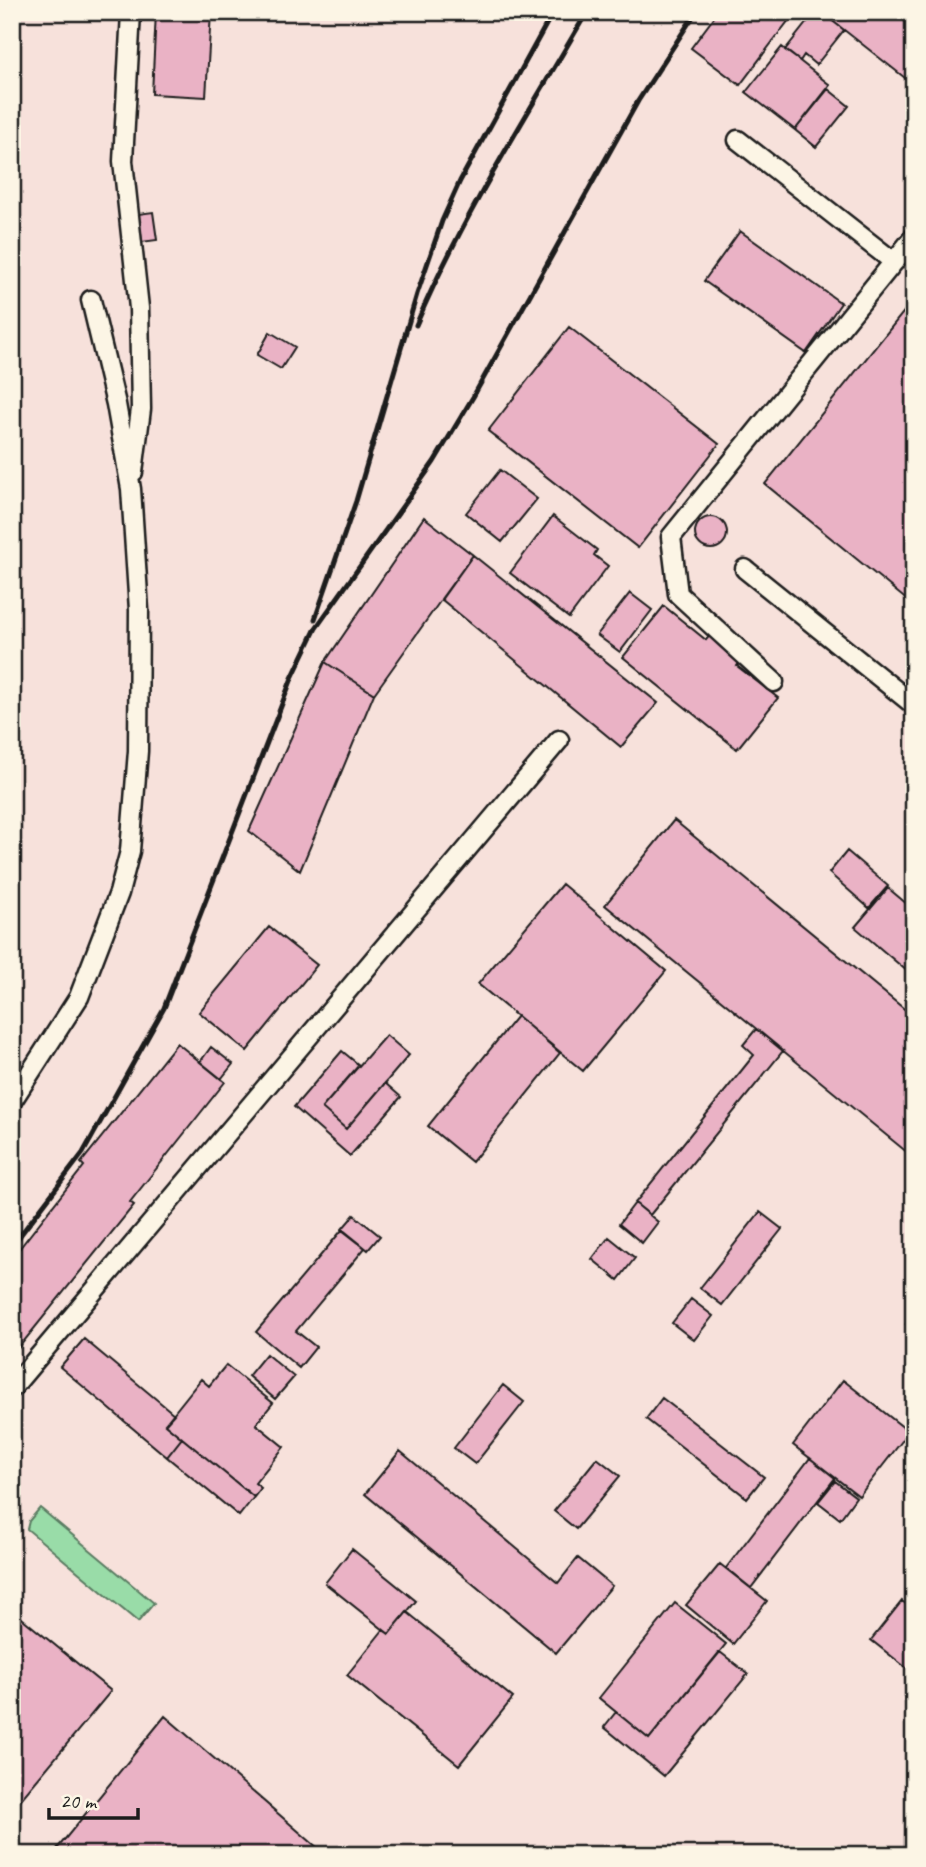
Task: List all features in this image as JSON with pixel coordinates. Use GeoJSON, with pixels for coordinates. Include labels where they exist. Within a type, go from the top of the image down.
{"type":"FeatureCollection","features":[{"type":"Feature","properties":{"kind":"lane"},"geometry":{"type":"LineString","coordinates":[[131,12],[123,161],[139,307],[141,409],[131,489]]}},
{"type":"Feature","properties":{"kind":"lane"},"geometry":{"type":"LineString","coordinates":[[737,139],[894,262]]}},
{"type":"Feature","properties":{"kind":"lane"},"geometry":{"type":"LineString","coordinates":[[774,682],[678,594],[671,537],[914,237]]}},
{"type":"Feature","properties":{"kind":"lane"},"geometry":{"type":"LineString","coordinates":[[12,1101],[79,997],[119,893],[130,851],[138,751],[139,610],[131,489],[116,404],[91,300]]}},
{"type":"Feature","properties":{"kind":"lane"},"geometry":{"type":"LineString","coordinates":[[745,569],[914,705]]}},
{"type":"Feature","properties":{"kind":"lane"},"geometry":{"type":"LineString","coordinates":[[12,1388],[559,740]]}},
{"type":"Feature","properties":{"kind":"shaded area"},"geometry":{"type":"Polygon","coordinates":[[[12,12],[914,12],[914,1855],[12,1855],[12,12]]]}},
{"type":"Feature","properties":{"kind":"green space"},"geometry":{"type":"Polygon","coordinates":[[[40,1508],[154,1603],[138,1622],[27,1529],[29,1521],[40,1508]]]}},
{"type":"Feature","properties":{"kind":"building"},"geometry":{"type":"Polygon","coordinates":[[[156,12],[211,12],[206,97],[152,94],[156,12]]]}},
{"type":"Feature","properties":{"kind":"building"},"geometry":{"type":"Polygon","coordinates":[[[718,12],[795,12],[740,85],[691,48],[718,12]]]}},
{"type":"Feature","properties":{"kind":"building"},"geometry":{"type":"Polygon","coordinates":[[[815,12],[821,12],[844,30],[816,65],[804,55],[800,61],[785,50],[815,12]]]}},
{"type":"Feature","properties":{"kind":"building"},"geometry":{"type":"Polygon","coordinates":[[[828,12],[894,12],[914,28],[914,85],[825,15],[828,12]]]}},
{"type":"Feature","properties":{"kind":"building"},"geometry":{"type":"Polygon","coordinates":[[[782,47],[830,85],[795,130],[746,92],[782,47]]]}},
{"type":"Feature","properties":{"kind":"building"},"geometry":{"type":"Polygon","coordinates":[[[828,89],[849,106],[816,147],[795,130],[828,89]]]}},
{"type":"Feature","properties":{"kind":"building"},"geometry":{"type":"Polygon","coordinates":[[[153,212],[157,240],[142,242],[138,214],[153,212]]]}},
{"type":"Feature","properties":{"kind":"building"},"geometry":{"type":"Polygon","coordinates":[[[740,231],[841,303],[806,353],[704,281],[740,231]]]}},
{"type":"Feature","properties":{"kind":"building"},"geometry":{"type":"Polygon","coordinates":[[[914,299],[914,606],[765,484],[914,299]]]}},
{"type":"Feature","properties":{"kind":"building"},"geometry":{"type":"Polygon","coordinates":[[[569,327],[719,444],[638,548],[488,431],[569,327]]]}},
{"type":"Feature","properties":{"kind":"building"},"geometry":{"type":"Polygon","coordinates":[[[270,332],[295,347],[281,369],[257,355],[270,332]]]}},
{"type":"Feature","properties":{"kind":"building"},"geometry":{"type":"Polygon","coordinates":[[[500,470],[537,499],[502,542],[466,513],[500,470]]]}},
{"type":"Feature","properties":{"kind":"building"},"geometry":{"type":"Polygon","coordinates":[[[553,516],[597,550],[594,555],[608,566],[569,618],[510,573],[553,516]]]}},
{"type":"Feature","properties":{"kind":"building"},"geometry":{"type":"Polygon","coordinates":[[[424,517],[473,555],[374,694],[325,662],[424,517]]]}},
{"type":"Feature","properties":{"kind":"building"},"geometry":{"type":"Polygon","coordinates":[[[711,517],[722,522],[727,533],[722,544],[711,549],[700,544],[695,533],[700,522],[711,517]]]}},
{"type":"Feature","properties":{"kind":"building"},"geometry":{"type":"Polygon","coordinates":[[[473,555],[658,703],[621,747],[441,599],[473,555]]]}},
{"type":"Feature","properties":{"kind":"building"},"geometry":{"type":"Polygon","coordinates":[[[630,593],[652,610],[620,652],[597,635],[630,593]]]}},
{"type":"Feature","properties":{"kind":"building"},"geometry":{"type":"Polygon","coordinates":[[[664,606],[706,640],[711,634],[742,659],[737,666],[778,698],[737,749],[623,657],[664,606]]]}},
{"type":"Feature","properties":{"kind":"building"},"geometry":{"type":"Polygon","coordinates":[[[325,662],[374,694],[300,871],[249,831],[325,662]]]}},
{"type":"Feature","properties":{"kind":"building"},"geometry":{"type":"Polygon","coordinates":[[[674,820],[914,1017],[914,1158],[605,905],[674,820]]]}},
{"type":"Feature","properties":{"kind":"building"},"geometry":{"type":"Polygon","coordinates":[[[847,851],[888,886],[869,908],[829,873],[847,851]]]}},
{"type":"Feature","properties":{"kind":"building"},"geometry":{"type":"Polygon","coordinates":[[[562,884],[666,971],[583,1071],[478,984],[562,884]]]}},
{"type":"Feature","properties":{"kind":"building"},"geometry":{"type":"Polygon","coordinates":[[[888,888],[914,910],[914,977],[855,927],[888,888]]]}},
{"type":"Feature","properties":{"kind":"building"},"geometry":{"type":"Polygon","coordinates":[[[269,927],[317,965],[247,1051],[199,1012],[269,927]]]}},
{"type":"Feature","properties":{"kind":"building"},"geometry":{"type":"Polygon","coordinates":[[[517,1016],[560,1053],[472,1162],[428,1126],[517,1016]]]}},
{"type":"Feature","properties":{"kind":"building"},"geometry":{"type":"Polygon","coordinates":[[[756,1029],[783,1051],[650,1215],[635,1203],[754,1055],[743,1045],[756,1029]]]}},
{"type":"Feature","properties":{"kind":"building"},"geometry":{"type":"Polygon","coordinates":[[[386,1035],[409,1055],[346,1129],[322,1108],[386,1035]]]}},
{"type":"Feature","properties":{"kind":"building"},"geometry":{"type":"Polygon","coordinates":[[[177,1043],[225,1082],[130,1202],[134,1205],[12,1356],[12,1258],[84,1166],[81,1163],[177,1043]]]}},
{"type":"Feature","properties":{"kind":"building"},"geometry":{"type":"Polygon","coordinates":[[[211,1047],[233,1064],[221,1079],[200,1062],[211,1047]]]}},
{"type":"Feature","properties":{"kind":"building"},"geometry":{"type":"Polygon","coordinates":[[[342,1051],[359,1065],[322,1108],[346,1129],[385,1083],[401,1097],[350,1156],[294,1107],[342,1051]]]}},
{"type":"Feature","properties":{"kind":"building"},"geometry":{"type":"Polygon","coordinates":[[[635,1203],[658,1222],[642,1243],[619,1224],[635,1203]]]}},
{"type":"Feature","properties":{"kind":"building"},"geometry":{"type":"Polygon","coordinates":[[[760,1212],[782,1229],[722,1305],[700,1288],[760,1212]]]}},
{"type":"Feature","properties":{"kind":"building"},"geometry":{"type":"Polygon","coordinates":[[[354,1215],[380,1236],[368,1250],[342,1229],[354,1215]]]}},
{"type":"Feature","properties":{"kind":"building"},"geometry":{"type":"Polygon","coordinates":[[[342,1230],[365,1248],[296,1331],[316,1347],[299,1368],[256,1332],[342,1230]]]}},
{"type":"Feature","properties":{"kind":"building"},"geometry":{"type":"Polygon","coordinates":[[[609,1237],[635,1258],[618,1280],[592,1259],[609,1237]]]}},
{"type":"Feature","properties":{"kind":"building"},"geometry":{"type":"Polygon","coordinates":[[[691,1299],[713,1316],[694,1340],[672,1323],[691,1299]]]}},
{"type":"Feature","properties":{"kind":"building"},"geometry":{"type":"Polygon","coordinates":[[[914,1315],[914,1330],[906,1324],[914,1315]]]}},
{"type":"Feature","properties":{"kind":"building"},"geometry":{"type":"Polygon","coordinates":[[[84,1339],[174,1414],[165,1424],[182,1438],[167,1457],[60,1367],[84,1339]]]}},
{"type":"Feature","properties":{"kind":"building"},"geometry":{"type":"Polygon","coordinates":[[[266,1354],[294,1377],[275,1399],[248,1376],[266,1354]]]}},
{"type":"Feature","properties":{"kind":"building"},"geometry":{"type":"Polygon","coordinates":[[[226,1365],[273,1403],[256,1424],[284,1447],[255,1483],[261,1488],[254,1497],[165,1424],[201,1379],[209,1386],[226,1365]]]}},
{"type":"Feature","properties":{"kind":"building"},"geometry":{"type":"Polygon","coordinates":[[[843,1380],[909,1432],[859,1496],[793,1445],[843,1380]]]}},
{"type":"Feature","properties":{"kind":"building"},"geometry":{"type":"Polygon","coordinates":[[[503,1385],[524,1402],[475,1464],[454,1448],[503,1385]]]}},
{"type":"Feature","properties":{"kind":"building"},"geometry":{"type":"Polygon","coordinates":[[[662,1398],[764,1477],[747,1498],[646,1419],[662,1398]]]}},
{"type":"Feature","properties":{"kind":"building"},"geometry":{"type":"Polygon","coordinates":[[[182,1438],[254,1497],[239,1516],[167,1457],[182,1438]]]}},
{"type":"Feature","properties":{"kind":"building"},"geometry":{"type":"Polygon","coordinates":[[[400,1451],[558,1583],[578,1558],[612,1586],[556,1653],[365,1494],[400,1451]]]}},
{"type":"Feature","properties":{"kind":"building"},"geometry":{"type":"Polygon","coordinates":[[[597,1458],[620,1476],[576,1529],[554,1511],[597,1458]]]}},
{"type":"Feature","properties":{"kind":"building"},"geometry":{"type":"Polygon","coordinates":[[[810,1458],[835,1478],[751,1588],[726,1568],[810,1458]]]}},
{"type":"Feature","properties":{"kind":"building"},"geometry":{"type":"Polygon","coordinates":[[[835,1481],[856,1497],[840,1519],[818,1502],[835,1481]]]}},
{"type":"Feature","properties":{"kind":"building"},"geometry":{"type":"Polygon","coordinates":[[[352,1549],[416,1601],[389,1634],[325,1583],[352,1549]]]}},
{"type":"Feature","properties":{"kind":"building"},"geometry":{"type":"Polygon","coordinates":[[[720,1564],[767,1601],[733,1644],[686,1605],[720,1564]]]}},
{"type":"Feature","properties":{"kind":"building"},"geometry":{"type":"Polygon","coordinates":[[[902,1601],[914,1610],[914,1674],[871,1640],[902,1601]]]}},
{"type":"Feature","properties":{"kind":"building"},"geometry":{"type":"Polygon","coordinates":[[[675,1603],[726,1644],[649,1739],[599,1698],[675,1603]]]}},
{"type":"Feature","properties":{"kind":"building"},"geometry":{"type":"Polygon","coordinates":[[[12,1610],[111,1691],[12,1810],[12,1610]]]}},
{"type":"Feature","properties":{"kind":"building"},"geometry":{"type":"Polygon","coordinates":[[[407,1612],[513,1698],[459,1765],[347,1675],[383,1630],[389,1634],[407,1612]]]}},
{"type":"Feature","properties":{"kind":"building"},"geometry":{"type":"Polygon","coordinates":[[[720,1652],[748,1674],[664,1776],[604,1727],[616,1712],[649,1739],[720,1652]]]}},
{"type":"Feature","properties":{"kind":"building"},"geometry":{"type":"Polygon","coordinates":[[[165,1716],[326,1855],[52,1855],[165,1716]]]}},
{"type":"Feature","properties":{"kind":"railway"},"geometry":{"type":"LineString","coordinates":[[315,619],[356,501],[417,294],[442,221],[460,181],[553,12]]}},
{"type":"Feature","properties":{"kind":"railway"},"geometry":{"type":"LineString","coordinates":[[416,325],[475,204],[587,12]]}},
{"type":"Feature","properties":{"kind":"railway"},"geometry":{"type":"LineString","coordinates":[[12,1246],[83,1153],[164,1008],[292,678],[316,628],[434,462],[638,101],[696,12]]}}]}
